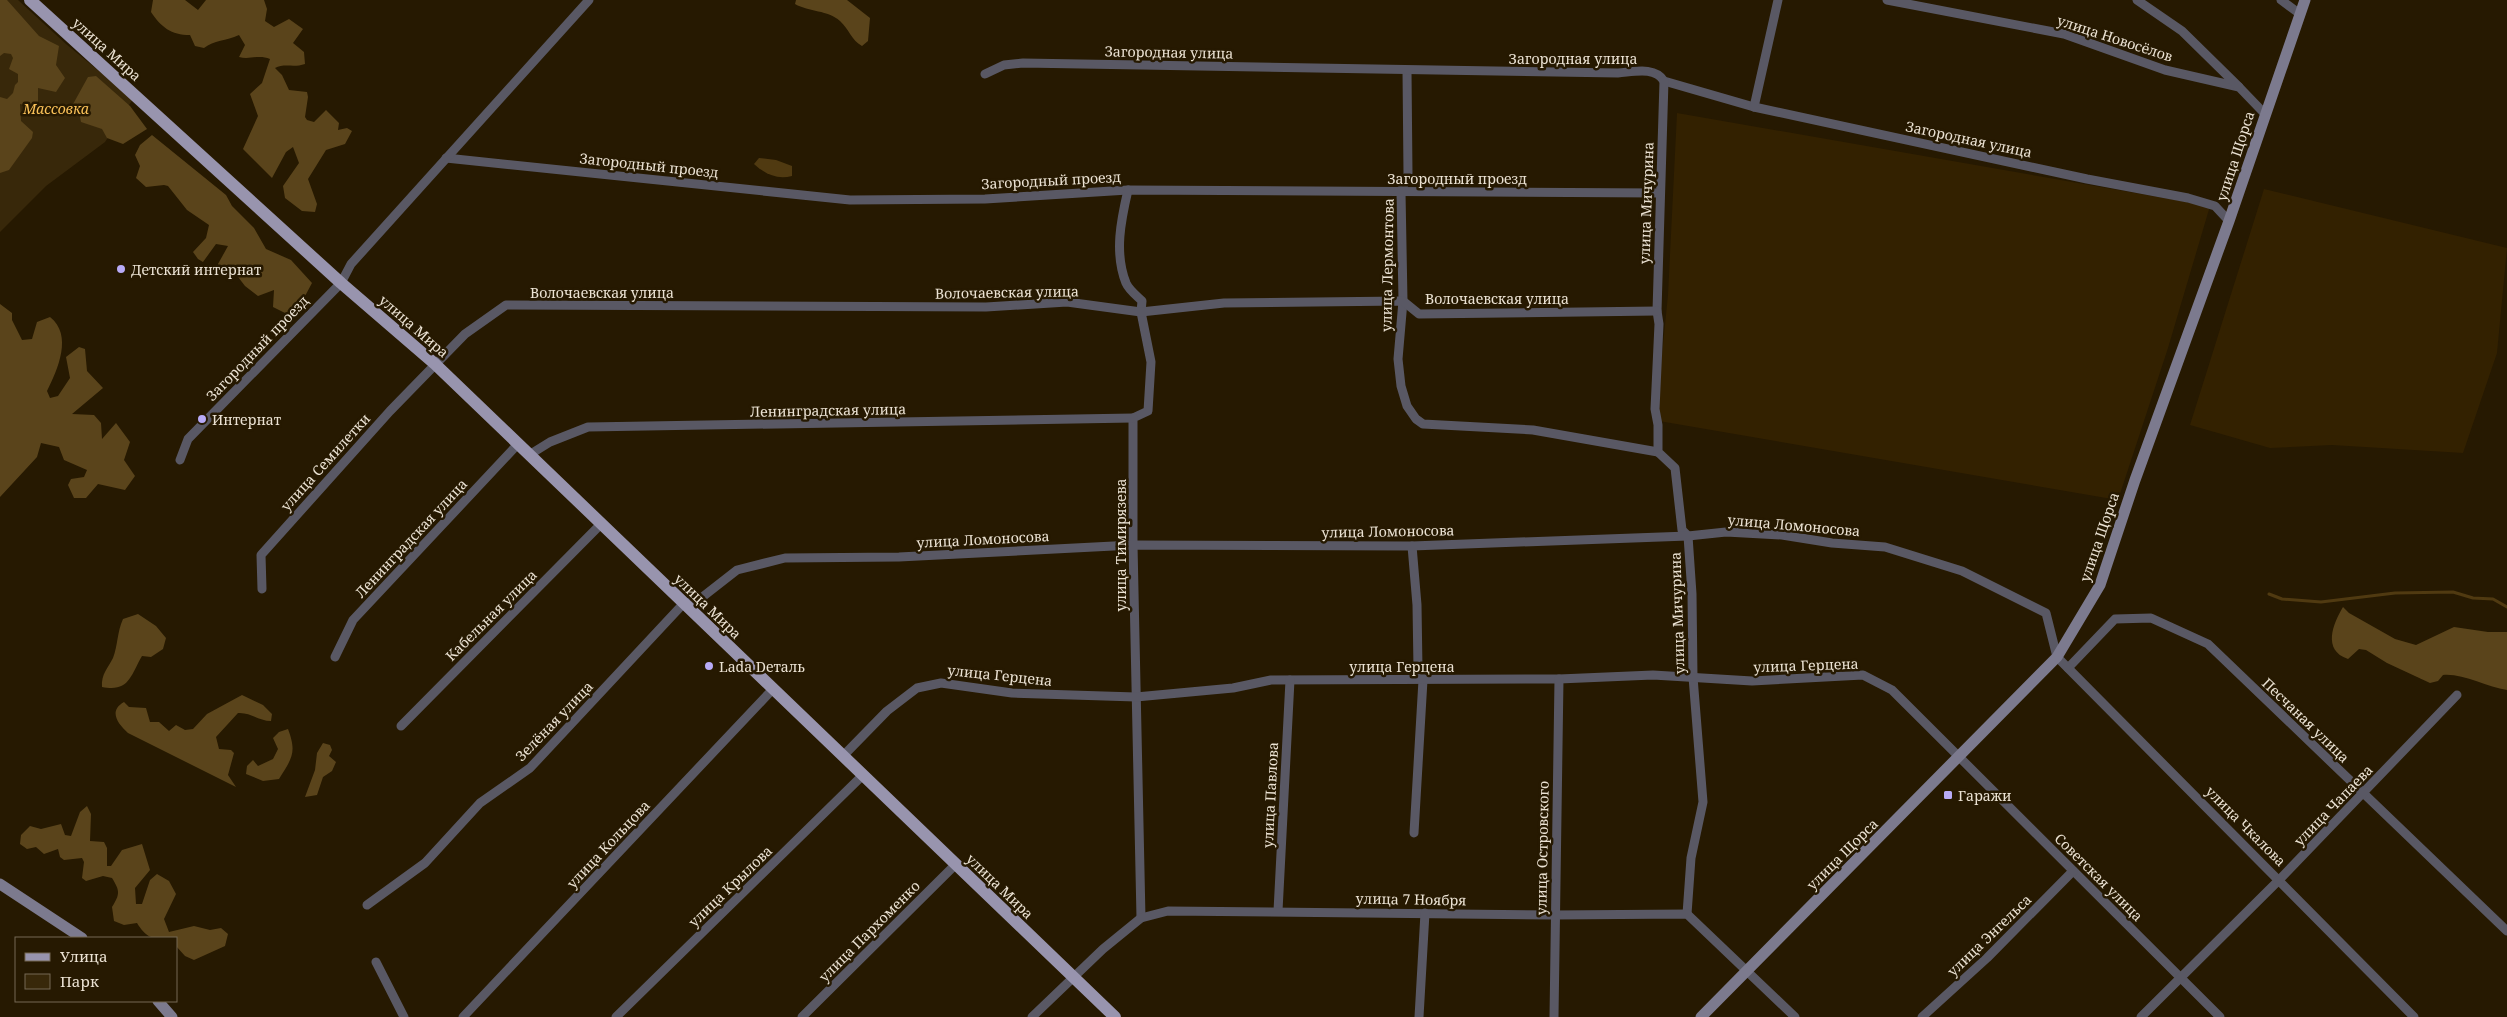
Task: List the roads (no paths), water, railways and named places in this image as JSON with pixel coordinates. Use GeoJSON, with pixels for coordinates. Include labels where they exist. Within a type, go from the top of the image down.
{"type":"FeatureCollection","features":[{"type":"Feature","properties":{"kind":"main road","name":"улица Мира"},"geometry":{"type":"LineString","coordinates":[[30,0],[341,283],[435,364],[1115,1017]]}},
{"type":"Feature","properties":{"kind":"street"},"geometry":{"type":"LineString","coordinates":[[341,283],[351,264],[588,0]]}},
{"type":"Feature","properties":{"kind":"street"},"geometry":{"type":"LineString","coordinates":[[1754,107],[1778,0]]}},
{"type":"Feature","properties":{"kind":"street","name":"улица Новосёлов"},"geometry":{"type":"LineString","coordinates":[[1887,0],[2064,34],[2165,70],[2239,87]]}},
{"type":"Feature","properties":{"kind":"street"},"geometry":{"type":"LineString","coordinates":[[2137,0],[2182,31],[2265,114]]}},
{"type":"Feature","properties":{"kind":"street"},"geometry":{"type":"LineString","coordinates":[[2281,0],[2300,14]]}},
{"type":"Feature","properties":{"kind":"street","name":"улица Щорса"},"geometry":{"type":"LineString","coordinates":[[1701,1017],[2058,657],[2100,585],[2135,480],[2230,221],[2305,0]]}},
{"type":"Feature","properties":{"kind":"street","name":"Загородная улица"},"geometry":{"type":"LineString","coordinates":[[985,74],[1004,65],[1023,63],[1407,71],[1652,72],[1660,75],[1664,81],[1754,107],[2086,179],[2188,198],[2215,206],[2230,221]]}},
{"type":"Feature","properties":{"kind":"street","name":"улица Лермонтова"},"geometry":{"type":"LineString","coordinates":[[1407,71],[1408,174],[1401,192],[1403,301],[1398,359],[1401,386],[1407,406],[1416,419],[1423,424],[1532,430],[1658,452]]}},
{"type":"Feature","properties":{"kind":"street","name":"улица Мичурина"},"geometry":{"type":"LineString","coordinates":[[1664,81],[1659,193],[1656,311],[1659,324],[1655,409],[1658,425],[1658,452],[1675,468],[1682,530],[1688,536],[1692,594],[1693,677],[1703,802],[1691,858],[1688,914]]}},
{"type":"Feature","properties":{"kind":"street","name":"Загородный проезд"},"geometry":{"type":"LineString","coordinates":[[446,158],[850,200],[986,198],[1128,190],[1659,193]]}},
{"type":"Feature","properties":{"kind":"street"},"geometry":{"type":"LineString","coordinates":[[1128,190],[1121,218],[1119,256],[1127,285],[1142,301],[1141,312],[1151,362],[1148,411],[1133,418]]}},
{"type":"Feature","properties":{"kind":"street","name":"Загородный проезд"},"geometry":{"type":"LineString","coordinates":[[180,460],[188,438],[341,283]]}},
{"type":"Feature","properties":{"kind":"street","name":"Волочаевская улица"},"geometry":{"type":"LineString","coordinates":[[435,364],[464,334],[506,305],[986,307],[1067,302],[1141,312],[1224,303],[1403,301],[1420,314],[1656,311]]}},
{"type":"Feature","properties":{"kind":"street","name":"улица Семилетки"},"geometry":{"type":"LineString","coordinates":[[262,589],[261,555],[390,411],[435,364]]}},
{"type":"Feature","properties":{"kind":"street","name":"Ленинградская улица"},"geometry":{"type":"LineString","coordinates":[[529,455],[550,442],[588,427],[1133,418]]}},
{"type":"Feature","properties":{"kind":"street","name":"улица Тимирязева"},"geometry":{"type":"LineString","coordinates":[[1133,418],[1133,545],[1141,918]]}},
{"type":"Feature","properties":{"kind":"street","name":"Ленинградская улица"},"geometry":{"type":"LineString","coordinates":[[335,657],[353,620],[518,444]]}},
{"type":"Feature","properties":{"kind":"street","name":"Кабельная улица"},"geometry":{"type":"LineString","coordinates":[[400,726],[601,524]]}},
{"type":"Feature","properties":{"kind":"street","name":"улица Ломоносова"},"geometry":{"type":"LineString","coordinates":[[684,603],[696,602],[737,570],[785,558],[898,557],[1133,545],[1412,546],[1688,536],[1726,532],[1885,547],[1962,571],[2046,613],[2058,657]]}},
{"type":"Feature","properties":{"kind":"street"},"geometry":{"type":"LineString","coordinates":[[1412,546],[1417,605],[1418,669],[1423,680],[1414,832]]}},
{"type":"Feature","properties":{"kind":"street","name":"Зелёная улица"},"geometry":{"type":"LineString","coordinates":[[367,905],[425,863],[480,803],[530,768],[684,603]]}},
{"type":"Feature","properties":{"kind":"street","name":"Песчаная улица"},"geometry":{"type":"LineString","coordinates":[[2068,668],[2115,619],[2151,618],[2208,644],[2362,794],[2507,931]]}},
{"type":"Feature","properties":{"kind":"street","name":"улица Чкалова"},"geometry":{"type":"LineString","coordinates":[[2058,657],[2280,879],[2414,1017]]}},
{"type":"Feature","properties":{"kind":"street","name":"улица Герцена"},"geometry":{"type":"LineString","coordinates":[[843,756],[887,711],[917,688],[941,682],[975,690],[1012,693],[1136,697],[1232,688],[1271,680],[1559,679],[1653,675],[1752,681],[1863,676],[1892,690],[1959,756]]}},
{"type":"Feature","properties":{"kind":"street","name":"улица Островского"},"geometry":{"type":"LineString","coordinates":[[1554,1017],[1554,915],[1559,679]]}},
{"type":"Feature","properties":{"kind":"street","name":"улица Павлова"},"geometry":{"type":"LineString","coordinates":[[1278,911],[1290,680]]}},
{"type":"Feature","properties":{"kind":"street","name":"улица Кольцова"},"geometry":{"type":"LineString","coordinates":[[463,1017],[774,690]]}},
{"type":"Feature","properties":{"kind":"street","name":"улица Чапаева"},"geometry":{"type":"LineString","coordinates":[[2141,1017],[2280,879],[2456,695]]}},
{"type":"Feature","properties":{"kind":"street","name":"Советская улица"},"geometry":{"type":"LineString","coordinates":[[1959,756],[2220,1017]]}},
{"type":"Feature","properties":{"kind":"street","name":"улица Крылова"},"geometry":{"type":"LineString","coordinates":[[616,1017],[862,775]]}},
{"type":"Feature","properties":{"kind":"street","name":"улица Пархоменко"},"geometry":{"type":"LineString","coordinates":[[802,1017],[956,864]]}},
{"type":"Feature","properties":{"kind":"street","name":"улица Энгельса"},"geometry":{"type":"LineString","coordinates":[[1922,1017],[1987,958],[2073,871]]}},
{"type":"Feature","properties":{"kind":"street"},"geometry":{"type":"LineString","coordinates":[[0,884],[80,937]]}},
{"type":"Feature","properties":{"kind":"street","name":"улица 7 Ноября"},"geometry":{"type":"LineString","coordinates":[[1032,1017],[1141,918],[1168,911],[1554,915],[1688,914]]}},
{"type":"Feature","properties":{"kind":"street"},"geometry":{"type":"LineString","coordinates":[[1419,1017],[1425,913]]}},
{"type":"Feature","properties":{"kind":"street"},"geometry":{"type":"LineString","coordinates":[[1688,914],[1795,1017]]}},
{"type":"Feature","properties":{"kind":"street"},"geometry":{"type":"LineString","coordinates":[[376,962],[404,1017]]}},
{"type":"Feature","properties":{"kind":"street"},"geometry":{"type":"LineString","coordinates":[[159,1002],[172,1017]]}},
{"type":"Feature","properties":{"kind":"waterway"},"geometry":{"type":"LineString","coordinates":[[2269,594],[2282,599],[2321,602],[2395,593],[2453,592],[2473,598],[2493,599],[2507,607]]}},
{"type":"Feature","properties":{"kind":"place","name":"Детский интернат"},"geometry":{"type":"Point","coordinates":[121,269]}},
{"type":"Feature","properties":{"kind":"place","name":"Интернат"},"geometry":{"type":"Point","coordinates":[202,419]}},
{"type":"Feature","properties":{"kind":"place","name":"Lada Dеталь"},"geometry":{"type":"Point","coordinates":[709,666]}},
{"type":"Feature","properties":{"kind":"place","name":"Гаражи"},"geometry":{"type":"Point","coordinates":[1948,795]}},
{"type":"Feature","properties":{"kind":"park label","name":"Массовка"},"geometry":{"type":"Point","coordinates":[56,108]}}]}
